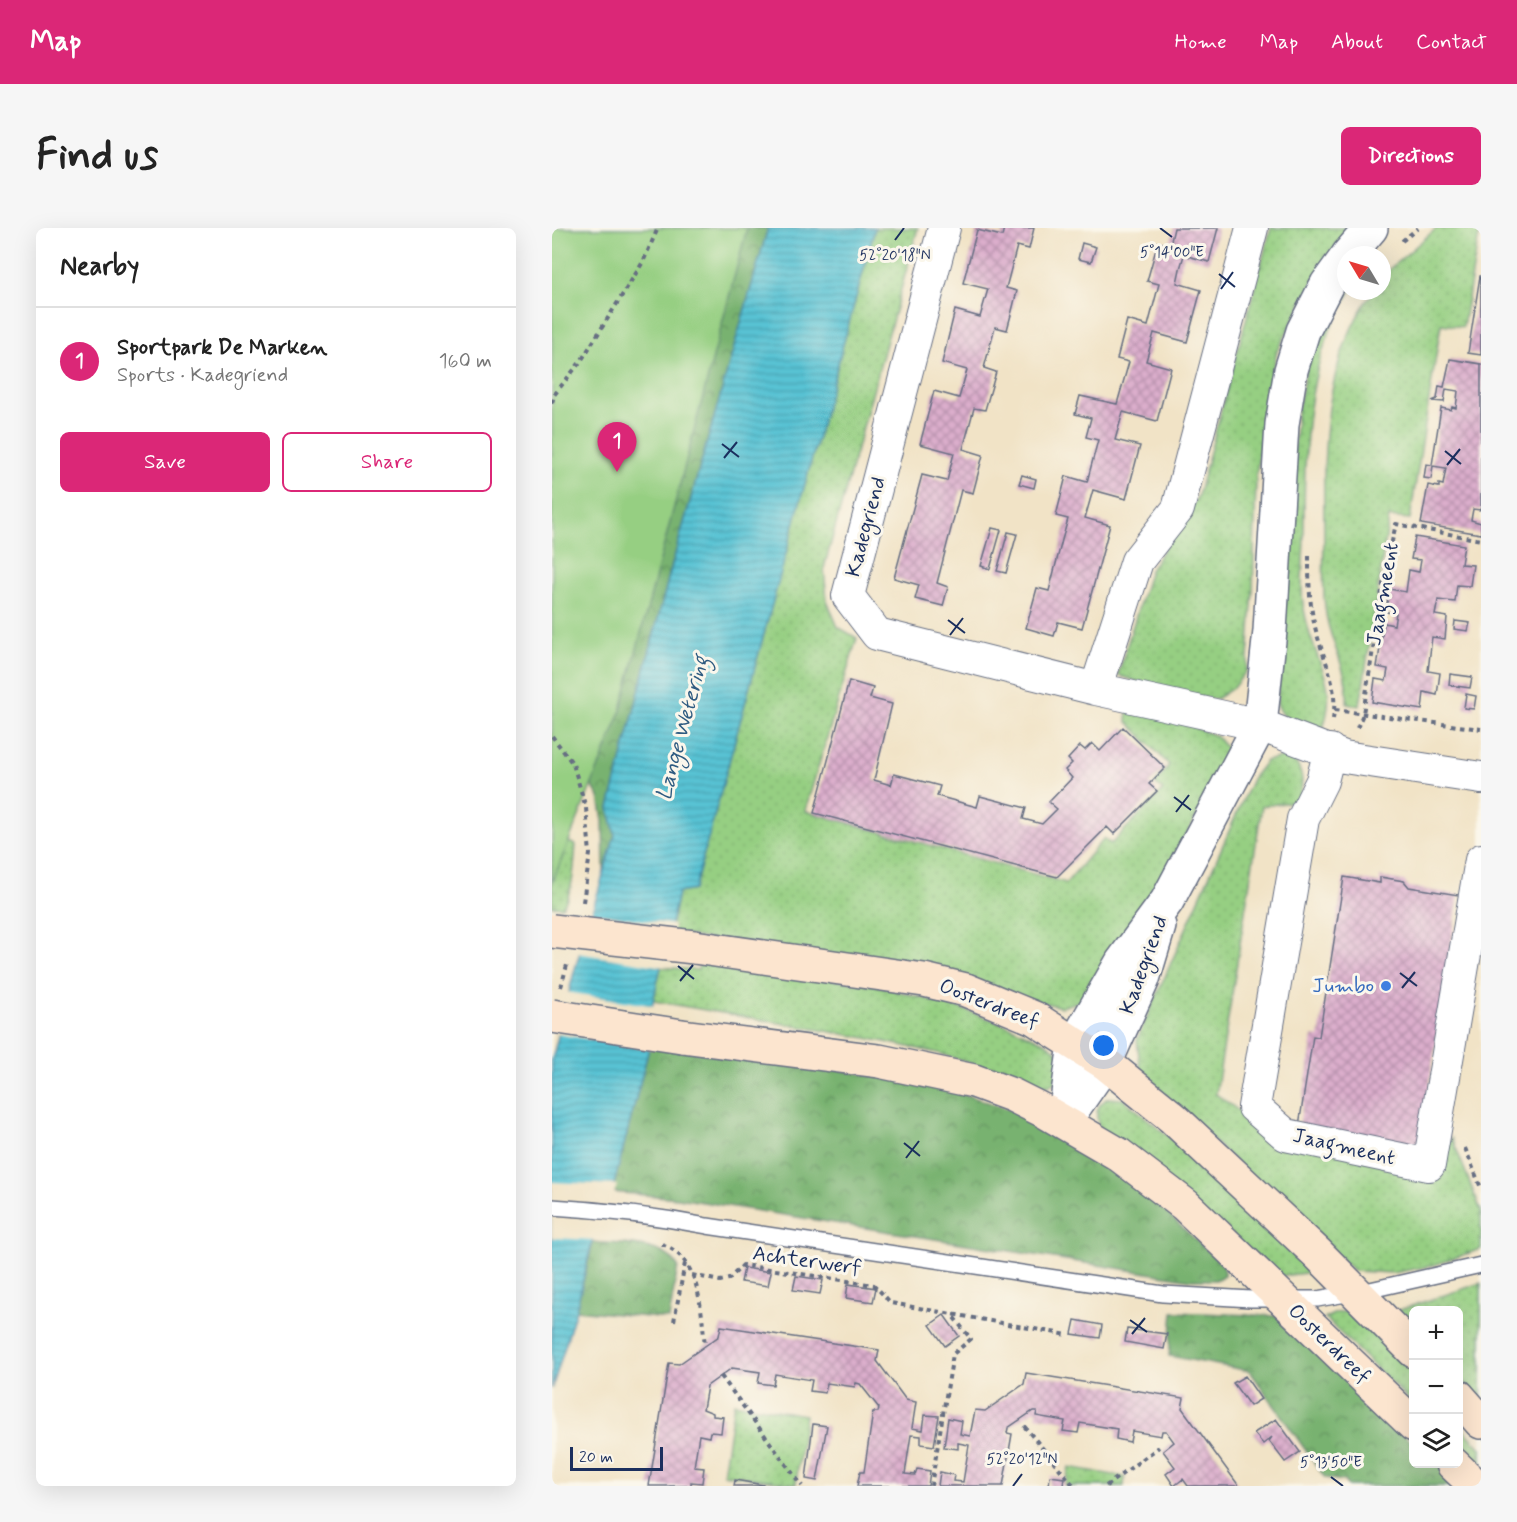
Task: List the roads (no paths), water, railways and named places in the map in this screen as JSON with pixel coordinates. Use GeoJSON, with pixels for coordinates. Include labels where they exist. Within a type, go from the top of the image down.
{"type":"FeatureCollection","features":[{"type":"Feature","properties":{"kind":"main road","name":"Oosterdreef"},"geometry":{"type":"LineString","coordinates":[[561,944],[694,947],[924,980],[966,990],[1034,1017],[1105,1063],[1173,1118],[1357,1293],[1409,1347]]}},
{"type":"Feature","properties":{"kind":"main road","name":"Oosterdreef"},"geometry":{"type":"LineString","coordinates":[[556,1003],[682,1036],[879,1060],[963,1079],[1012,1095],[1118,1154],[1185,1205],[1409,1421]]}},
{"type":"Feature","properties":{"kind":"main road"},"geometry":{"type":"LineString","coordinates":[[1463,1402],[1481,1422]]}},
{"type":"Feature","properties":{"kind":"main road"},"geometry":{"type":"LineString","coordinates":[[1457,1468],[1476,1486]]}},
{"type":"Feature","properties":{"kind":"street","name":"Kadegriend"},"geometry":{"type":"LineString","coordinates":[[944,228],[848,596],[877,634],[1096,689],[1260,725]]}},
{"type":"Feature","properties":{"kind":"street"},"geometry":{"type":"LineString","coordinates":[[1096,689],[1137,561],[1178,509],[1252,228]]}},
{"type":"Feature","properties":{"kind":"street","name":"Kadegriend"},"geometry":{"type":"LineString","coordinates":[[1356,246],[1371,228]]}},
{"type":"Feature","properties":{"kind":"street","name":"Kadegriend"},"geometry":{"type":"LineString","coordinates":[[1064,1122],[1075,1044],[1122,962],[1167,901],[1260,725],[1270,631],[1282,424],[1291,370],[1303,331],[1327,284],[1337,270]]}},
{"type":"Feature","properties":{"kind":"street"},"geometry":{"type":"LineString","coordinates":[[1260,725],[1344,756],[1481,778]]}},
{"type":"Feature","properties":{"kind":"street","name":"Jaagmeent"},"geometry":{"type":"LineString","coordinates":[[1327,749],[1322,781],[1303,819],[1254,1107],[1286,1135],[1429,1165],[1481,860]]}},
{"type":"Feature","properties":{"kind":"street","name":"Kadegriend"},"geometry":{"type":"LineString","coordinates":[[1064,1122],[1105,1063],[1143,979],[1167,901]]}},
{"type":"Feature","properties":{"kind":"lane"},"geometry":{"type":"LineString","coordinates":[[552,1207],[614,1211],[1163,1294],[1317,1299],[1357,1293],[1481,1265]]}},
{"type":"Feature","properties":{"kind":"water","name":"Lange Wetering"},"geometry":{"type":"Polygon","coordinates":[[[768,228],[875,228],[694,890],[678,893],[653,1001],[650,1044],[612,1192],[593,1238],[576,1310],[552,1389],[552,1060],[574,972],[615,835],[609,808],[670,572],[768,228]]]}},
{"type":"Feature","properties":{"kind":"place","name":"Sportpark De Marken"},"geometry":{"type":"Point","coordinates":[617,472]}},
{"type":"Feature","properties":{"kind":"place","name":"Jumbo"},"geometry":{"type":"Point","coordinates":[1386,986]}}]}
